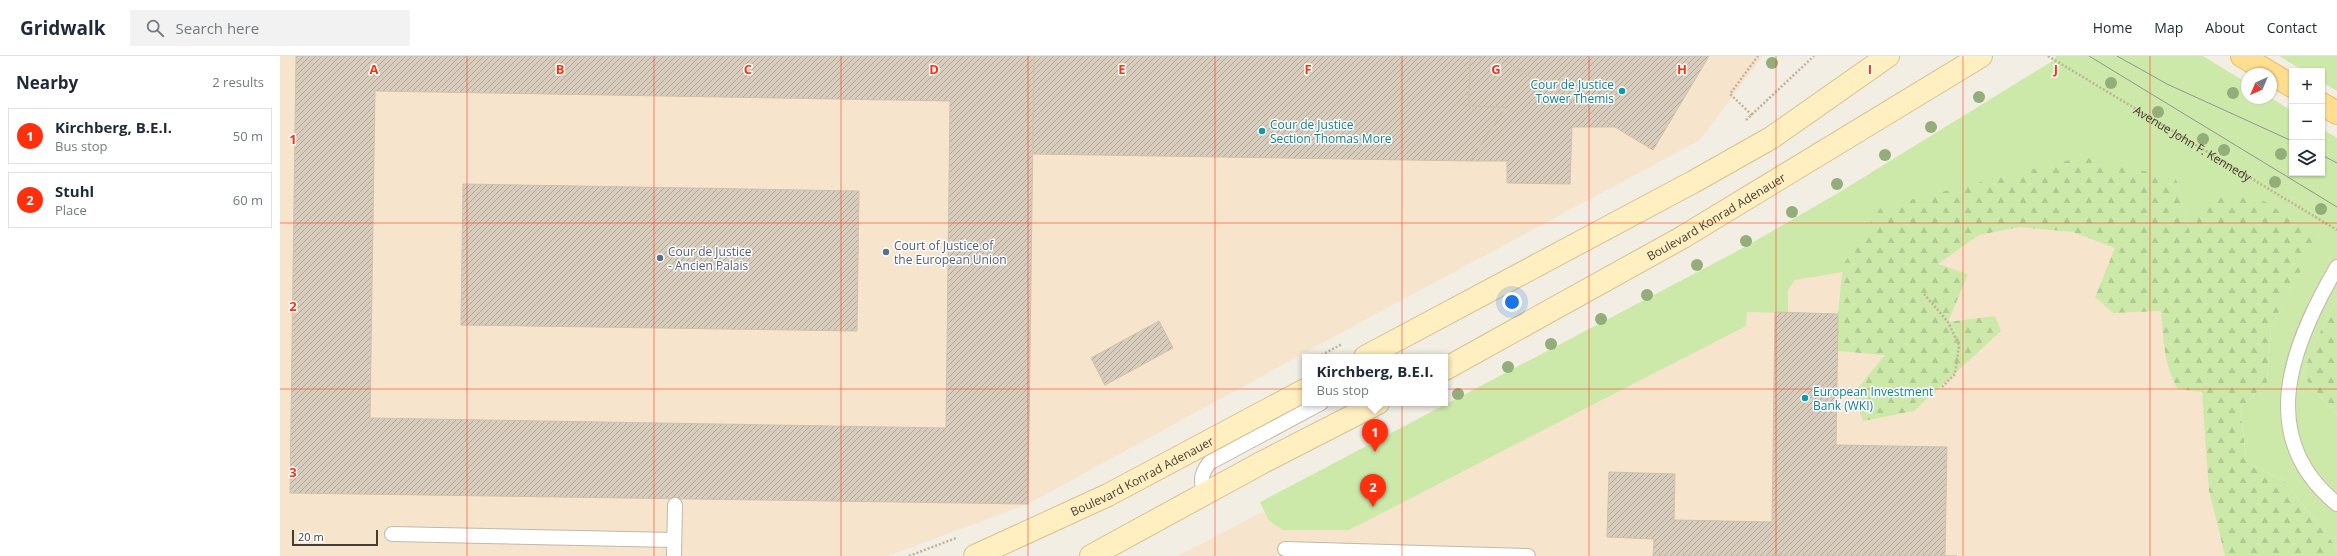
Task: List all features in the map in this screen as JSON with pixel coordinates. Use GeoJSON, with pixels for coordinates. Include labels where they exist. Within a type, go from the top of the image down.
{"type":"FeatureCollection","features":[{"type":"Feature","properties":{"kind":"main road"},"geometry":{"type":"LineString","coordinates":[[1371,354],[1693,182],[1765,141],[1888,56]]}},
{"type":"Feature","properties":{"kind":"main road","name":"Boulevard Konrad Adenauer"},"geometry":{"type":"LineString","coordinates":[[1448,366],[1683,237],[1981,56]]}},
{"type":"Feature","properties":{"kind":"main road"},"geometry":{"type":"LineString","coordinates":[[2242,56],[2289,84]]}},
{"type":"Feature","properties":{"kind":"main road"},"geometry":{"type":"LineString","coordinates":[[2325,106],[2337,113]]}},
{"type":"Feature","properties":{"kind":"main road","name":"Boulevard Konrad Adenauer"},"geometry":{"type":"LineString","coordinates":[[975,556],[1108,494],[1302,392]]}},
{"type":"Feature","properties":{"kind":"main road"},"geometry":{"type":"LineString","coordinates":[[1092,556],[1205,494],[1372,406]]}},
{"type":"Feature","properties":{"kind":"lane"},"geometry":{"type":"LineString","coordinates":[[2337,267],[2306,328],[2291,368],[2286,400],[2290,434],[2302,464],[2323,492],[2337,504]]}},
{"type":"Feature","properties":{"kind":"lane"},"geometry":{"type":"LineString","coordinates":[[1389,354],[1411,332]]}},
{"type":"Feature","properties":{"kind":"lane"},"geometry":{"type":"LineString","coordinates":[[1205,494],[1201,483],[1202,472],[1209,463],[1315,406]]}},
{"type":"Feature","properties":{"kind":"lane"},"geometry":{"type":"LineString","coordinates":[[674,556],[675,505]]}},
{"type":"Feature","properties":{"kind":"lane"},"geometry":{"type":"LineString","coordinates":[[392,534],[674,540]]}},
{"type":"Feature","properties":{"kind":"lane"},"geometry":{"type":"LineString","coordinates":[[1285,548],[1528,556]]}},
{"type":"Feature","properties":{"kind":"path"},"geometry":{"type":"LineString","coordinates":[[1752,115],[1730,94],[1758,56]]}},
{"type":"Feature","properties":{"kind":"path","name":"Avenue John F. Kennedy"},"geometry":{"type":"LineString","coordinates":[[2048,56],[2337,230]]}},
{"type":"Feature","properties":{"kind":"path"},"geometry":{"type":"LineString","coordinates":[[1924,294],[1948,322],[1959,345],[1955,374],[1941,388]]}},
{"type":"Feature","properties":{"kind":"shaded area","name":"Court of Justice of the European Union"},"geometry":{"type":"Polygon","coordinates":[[[280,56],[1763,56],[1700,140],[1302,354],[1028,504],[888,556],[280,556],[280,56]]]}},
{"type":"Feature","properties":{"kind":"shaded area"},"geometry":{"type":"Polygon","coordinates":[[[2017,183],[2204,297],[2209,491],[2225,556],[1178,556],[1699,284],[1809,263],[2017,183]]]}},
{"type":"Feature","properties":{"kind":"green space"},"geometry":{"type":"Polygon","coordinates":[[[2056,56],[2203,56],[2241,79],[2241,104],[2277,104],[2277,102],[2289,109],[2289,176],[2325,176],[2325,131],[2337,138],[2337,298],[2318,336],[2302,375],[2337,415],[2337,548],[2283,480],[2247,463],[2240,409],[2267,382],[2271,327],[2319,235],[2192,242],[2176,178],[1843,265],[1843,272],[1795,280],[1788,290],[1788,313],[1747,312],[1746,326],[1349,530],[1283,530],[1269,521],[1260,502],[1443,406],[1448,406],[1448,403],[1743,248],[1838,193],[2054,60],[2056,56]]]}},
{"type":"Feature","properties":{"kind":"green space"},"geometry":{"type":"Polygon","coordinates":[[[2279,56],[2337,56],[2337,91],[2325,84],[2325,68],[2299,68],[2279,56]]]}},
{"type":"Feature","properties":{"kind":"green space"},"geometry":{"type":"Polygon","coordinates":[[[2082,157],[2176,178],[2192,241],[2200,211],[2225,194],[2264,201],[2319,236],[2271,327],[2267,382],[2240,409],[2247,463],[2283,480],[2337,548],[2337,556],[2225,556],[2209,491],[2202,392],[2178,389],[2173,380],[2165,351],[2161,311],[2113,313],[2095,297],[2115,248],[2073,232],[2020,227],[1979,235],[1938,264],[1968,274],[1948,322],[1995,316],[2001,331],[1914,411],[1863,421],[1854,393],[1885,355],[1837,351],[1838,314],[1843,265],[1881,207],[2082,157]]]}},
{"type":"Feature","properties":{"kind":"green space"},"geometry":{"type":"Polygon","coordinates":[[[2337,298],[2337,415],[2302,375],[2318,336],[2337,298]]]}},
{"type":"Feature","properties":{"kind":"building"},"geometry":{"type":"Polygon","coordinates":[[[296,56],[1034,56],[1028,504],[290,493],[296,56]],[[375,91],[370,418],[946,428],[950,101],[375,91]]]}},
{"type":"Feature","properties":{"kind":"building","name":"Cour de Justice Section Thomas More"},"geometry":{"type":"Polygon","coordinates":[[[1034,56],[1481,56],[1481,58],[1470,57],[1469,106],[1506,107],[1470,161],[1033,154],[1034,56]]]}},
{"type":"Feature","properties":{"kind":"building"},"geometry":{"type":"Polygon","coordinates":[[[1481,56],[1497,56],[1615,127],[1572,127],[1570,184],[1507,183],[1507,161],[1470,161],[1506,107],[1469,106],[1470,57],[1481,58],[1481,56]]]}},
{"type":"Feature","properties":{"kind":"building","name":"Cour de Justice Tower Themis"},"geometry":{"type":"Polygon","coordinates":[[[1497,56],[1709,56],[1653,150],[1497,56]]]}},
{"type":"Feature","properties":{"kind":"building"},"geometry":{"type":"Polygon","coordinates":[[[463,184],[859,191],[857,331],[461,325],[463,184]]]}},
{"type":"Feature","properties":{"kind":"building","name":"European Investment Bank (WKI)"},"geometry":{"type":"Polygon","coordinates":[[[1775,312],[1838,314],[1836,445],[1947,447],[1945,556],[1653,556],[1654,539],[1607,537],[1609,472],[1675,474],[1674,520],[1772,522],[1775,312]]]}},
{"type":"Feature","properties":{"kind":"building"},"geometry":{"type":"Polygon","coordinates":[[[1159,321],[1173,348],[1105,385],[1091,358],[1159,321]]]}},
{"type":"Feature","properties":{"kind":"tram line"},"geometry":{"type":"LineString","coordinates":[[2089,56],[2337,207]]}},
{"type":"Feature","properties":{"kind":"tram line"},"geometry":{"type":"LineString","coordinates":[[2117,56],[2167,84],[2290,140]]}},
{"type":"Feature","properties":{"kind":"tram line"},"geometry":{"type":"LineString","coordinates":[[2325,157],[2337,163]]}},
{"type":"Feature","properties":{"kind":"place","name":"Cour de Justice Tower Themis"},"geometry":{"type":"Point","coordinates":[1622,91]}},
{"type":"Feature","properties":{"kind":"place","name":"Cour de Justice Section Thomas More"},"geometry":{"type":"Point","coordinates":[1262,131]}},
{"type":"Feature","properties":{"kind":"place","name":"Court of Justice of the European Union"},"geometry":{"type":"Point","coordinates":[886,252]}},
{"type":"Feature","properties":{"kind":"place","name":"Cour de Justice - Ancien Palais"},"geometry":{"type":"Point","coordinates":[660,258]}},
{"type":"Feature","properties":{"kind":"place","name":"European Investment Bank (WKI)"},"geometry":{"type":"Point","coordinates":[1805,398]}},
{"type":"Feature","properties":{"kind":"place","name":"Kirchberg, B.E.I."},"geometry":{"type":"Point","coordinates":[1375,452]}},
{"type":"Feature","properties":{"kind":"place","name":"Stuhl"},"geometry":{"type":"Point","coordinates":[1373,507]}}]}
